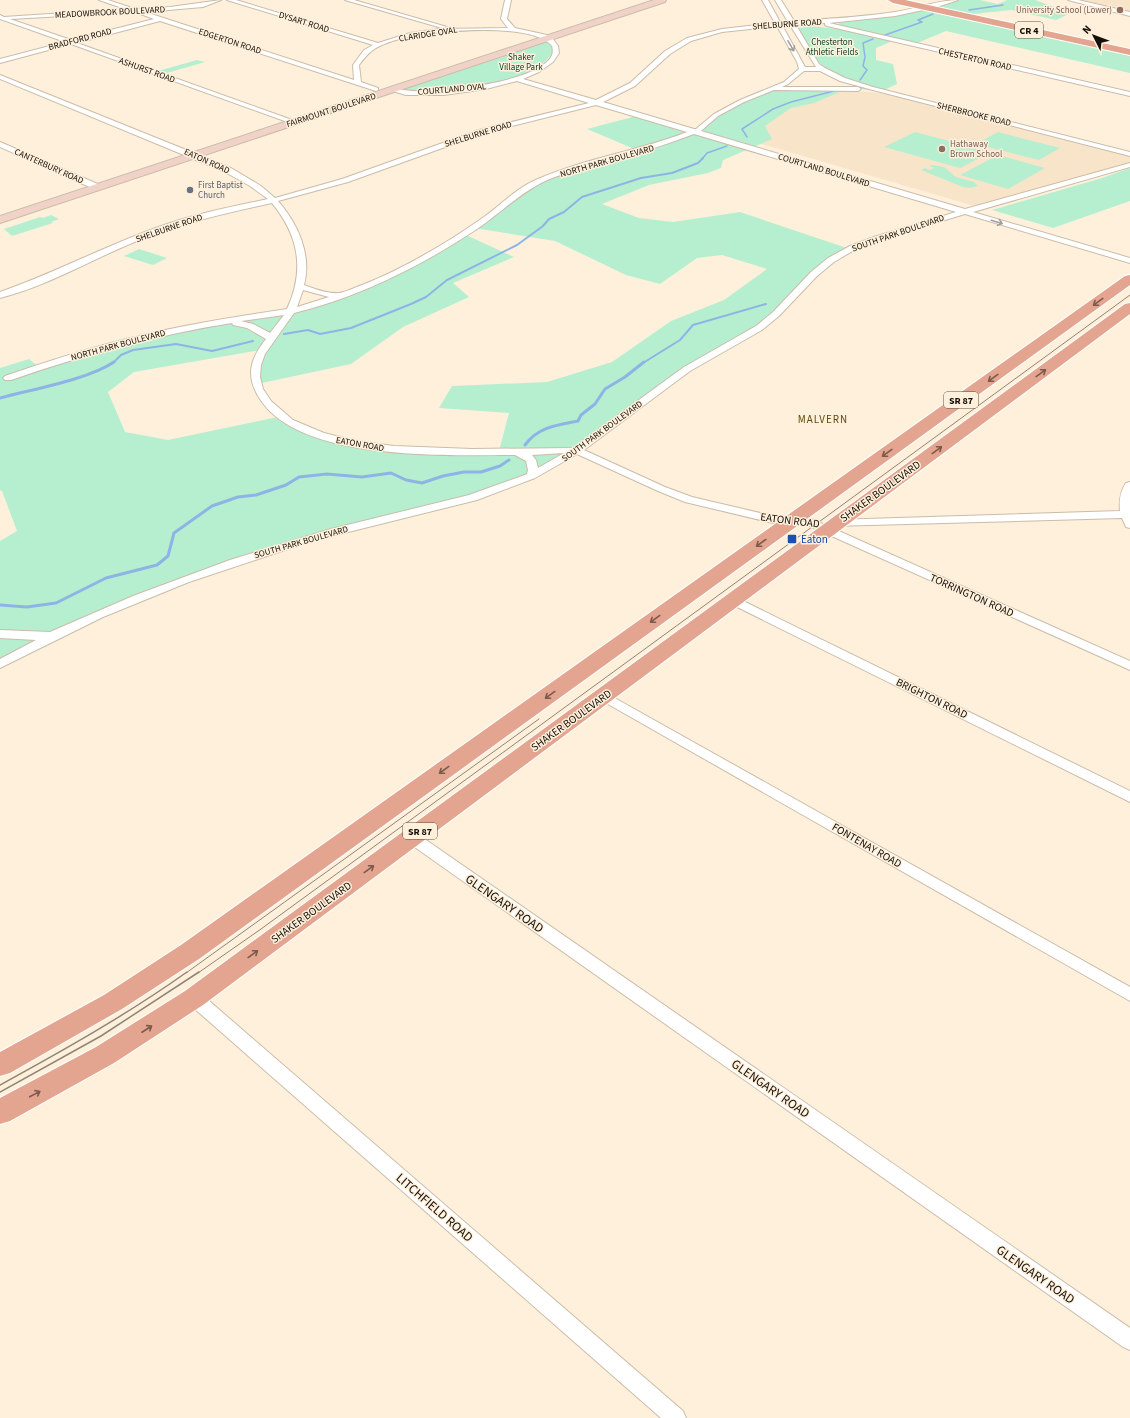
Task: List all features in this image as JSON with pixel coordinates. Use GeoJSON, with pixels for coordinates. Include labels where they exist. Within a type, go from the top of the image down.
{"type":"FeatureCollection","features":[{"type":"Feature","properties":{"kind":"main road","name":"FAIRMOUNT BOULEVARD"},"geometry":{"type":"LineString","coordinates":[[0,213],[68,194],[289,121],[392,90],[648,0]]}},
{"type":"Feature","properties":{"kind":"main road","name":"FAIRMOUNT BOULEVARD"},"geometry":{"type":"LineString","coordinates":[[289,121],[376,89],[662,0]]}},
{"type":"Feature","properties":{"kind":"main road","name":"CR 4"},"geometry":{"type":"LineString","coordinates":[[893,0],[1130,48]]}},
{"type":"Feature","properties":{"kind":"main road","name":"CR 4"},"geometry":{"type":"LineString","coordinates":[[907,0],[931,7],[1130,52]]}},
{"type":"Feature","properties":{"kind":"main road","name":"FAIRMOUNT BOULEVARD"},"geometry":{"type":"LineString","coordinates":[[0,220],[68,194]]}},
{"type":"Feature","properties":{"kind":"main road","name":"SR 87"},"geometry":{"type":"LineString","coordinates":[[0,1065],[113,1002],[190,952],[1130,279]]}},
{"type":"Feature","properties":{"kind":"main road","name":"SHAKER BOULEVARD"},"geometry":{"type":"LineString","coordinates":[[0,1112],[105,1055],[194,998],[733,600],[827,526],[1130,307]]}},
{"type":"Feature","properties":{"kind":"street","name":"EDGERTON ROAD"},"geometry":{"type":"LineString","coordinates":[[102,0],[358,84]]}},
{"type":"Feature","properties":{"kind":"street","name":"MEADOWBROOK BOULEVARD"},"geometry":{"type":"LineString","coordinates":[[0,17],[188,8],[218,0]]}},
{"type":"Feature","properties":{"kind":"street","name":"DYSART ROAD"},"geometry":{"type":"LineString","coordinates":[[230,0],[378,45]]}},
{"type":"Feature","properties":{"kind":"street"},"geometry":{"type":"LineString","coordinates":[[348,0],[449,29]]}},
{"type":"Feature","properties":{"kind":"street"},"geometry":{"type":"LineString","coordinates":[[508,0],[504,19],[513,30]]}},
{"type":"Feature","properties":{"kind":"street"},"geometry":{"type":"LineString","coordinates":[[765,0],[800,62],[802,69],[821,69]]}},
{"type":"Feature","properties":{"kind":"street"},"geometry":{"type":"LineString","coordinates":[[778,0],[817,65],[821,69]]}},
{"type":"Feature","properties":{"kind":"street","name":"SHELBURNE ROAD"},"geometry":{"type":"LineString","coordinates":[[0,295],[43,280],[165,228],[209,215],[274,201],[356,177],[457,139],[505,125],[596,103],[622,91],[641,78],[668,50],[686,40],[724,30],[885,15],[931,7],[955,0]]}},
{"type":"Feature","properties":{"kind":"street"},"geometry":{"type":"LineString","coordinates":[[1071,0],[1130,14]]}},
{"type":"Feature","properties":{"kind":"street","name":"ASHURST ROAD"},"geometry":{"type":"LineString","coordinates":[[0,17],[289,121]]}},
{"type":"Feature","properties":{"kind":"street","name":"BRADFORD ROAD"},"geometry":{"type":"LineString","coordinates":[[0,60],[160,19]]}},
{"type":"Feature","properties":{"kind":"street","name":"CHESTERTON ROAD"},"geometry":{"type":"LineString","coordinates":[[820,22],[1130,94]]}},
{"type":"Feature","properties":{"kind":"street","name":"CLARIDGE OVAL"},"geometry":{"type":"LineString","coordinates":[[358,84],[354,73],[356,62],[363,54],[378,45],[408,36],[449,29],[513,30],[545,36]]}},
{"type":"Feature","properties":{"kind":"street","name":"COURTLAND OVAL"},"geometry":{"type":"LineString","coordinates":[[392,90],[406,92],[450,91],[486,87],[526,76],[543,67],[554,57],[555,46],[545,36]]}},
{"type":"Feature","properties":{"kind":"street","name":"NORTH PARK BOULEVARD"},"geometry":{"type":"LineString","coordinates":[[8,378],[52,363],[132,340],[201,325],[230,322],[290,311],[340,296],[379,281],[450,243],[485,220],[508,200],[539,181],[575,168],[647,150],[698,129],[724,110],[790,81],[802,69]]}},
{"type":"Feature","properties":{"kind":"street","name":"SHERBROOKE ROAD"},"geometry":{"type":"LineString","coordinates":[[821,69],[876,90],[1130,154]]}},
{"type":"Feature","properties":{"kind":"street","name":"COURTLAND BOULEVARD"},"geometry":{"type":"LineString","coordinates":[[526,76],[606,99],[834,173],[1130,261]]}},
{"type":"Feature","properties":{"kind":"street","name":"EATON ROAD"},"geometry":{"type":"LineString","coordinates":[[0,78],[228,170],[259,188],[274,201],[290,221],[301,250],[301,287],[290,311],[261,350],[256,363],[255,377],[258,389],[267,404],[282,416],[295,424],[334,440],[385,450],[577,451],[682,497],[709,506],[774,519],[807,521],[827,526],[1128,514]]}},
{"type":"Feature","properties":{"kind":"street","name":"COURTLAND BOULEVARD"},"geometry":{"type":"LineString","coordinates":[[517,79],[596,103],[698,129],[842,169],[1130,254]]}},
{"type":"Feature","properties":{"kind":"street"},"geometry":{"type":"LineString","coordinates":[[358,84],[376,89]]}},
{"type":"Feature","properties":{"kind":"street","name":"NORTH PARK BOULEVARD"},"geometry":{"type":"LineString","coordinates":[[772,89],[836,88],[876,90]]}},
{"type":"Feature","properties":{"kind":"street","name":"CANTERBURY ROAD"},"geometry":{"type":"LineString","coordinates":[[0,144],[93,186]]}},
{"type":"Feature","properties":{"kind":"street","name":"SOUTH PARK BOULEVARD"},"geometry":{"type":"LineString","coordinates":[[0,664],[53,636],[111,609],[179,582],[318,536],[446,505],[488,493],[530,476],[577,451],[691,366],[762,326],[778,314],[817,271],[831,260],[848,250],[871,241],[975,208],[1065,184],[1130,164]]}},
{"type":"Feature","properties":{"kind":"street"},"geometry":{"type":"LineString","coordinates":[[834,173],[842,169]]}},
{"type":"Feature","properties":{"kind":"street","name":"NORTH PARK BOULEVARD"},"geometry":{"type":"LineString","coordinates":[[301,287],[319,293],[340,296]]}},
{"type":"Feature","properties":{"kind":"street","name":"NORTH PARK BOULEVARD"},"geometry":{"type":"LineString","coordinates":[[230,322],[250,326],[270,338]]}},
{"type":"Feature","properties":{"kind":"street","name":"EATON ROAD"},"geometry":{"type":"LineString","coordinates":[[510,451],[521,454],[531,460],[533,470],[530,476]]}},
{"type":"Feature","properties":{"kind":"street"},"geometry":{"type":"LineString","coordinates":[[1130,485],[1125,498],[1130,525]]}},
{"type":"Feature","properties":{"kind":"street","name":"TORRINGTON ROAD"},"geometry":{"type":"LineString","coordinates":[[827,526],[1130,666]]}},
{"type":"Feature","properties":{"kind":"street","name":"BRIGHTON ROAD"},"geometry":{"type":"LineString","coordinates":[[733,600],[1130,797]]}},
{"type":"Feature","properties":{"kind":"street"},"geometry":{"type":"LineString","coordinates":[[0,634],[53,636]]}},
{"type":"Feature","properties":{"kind":"street","name":"FONTENAY ROAD"},"geometry":{"type":"LineString","coordinates":[[604,696],[1130,995]]}},
{"type":"Feature","properties":{"kind":"street","name":"GLENGARY ROAD"},"geometry":{"type":"LineString","coordinates":[[411,837],[1130,1340]]}},
{"type":"Feature","properties":{"kind":"street","name":"LITCHFIELD ROAD"},"geometry":{"type":"LineString","coordinates":[[194,998],[676,1418]]}},
{"type":"Feature","properties":{"kind":"shaded area","name":"University School (Lower)"},"geometry":{"type":"Polygon","coordinates":[[[1071,0],[1130,0],[1130,14],[1071,0]]]}},
{"type":"Feature","properties":{"kind":"shaded area","name":"Hathaway Brown School"},"geometry":{"type":"Polygon","coordinates":[[[843,89],[886,94],[905,98],[1130,155],[1130,162],[1051,185],[976,205],[971,205],[714,130],[843,89]]]}},
{"type":"Feature","properties":{"kind":"green space","name":"Chesterton Athletic Fields"},"geometry":{"type":"Polygon","coordinates":[[[955,0],[980,0],[998,4],[1007,0],[1035,0],[1071,13],[1056,20],[1011,10],[964,15],[1130,52],[1130,73],[946,31],[915,44],[895,40],[876,48],[876,60],[893,64],[897,84],[882,91],[852,88],[861,88],[828,70],[820,63],[809,48],[798,28],[811,26],[846,30],[840,26],[839,23],[924,10],[955,0]]]}},
{"type":"Feature","properties":{"kind":"green space","name":"Shaker Village Park"},"geometry":{"type":"Polygon","coordinates":[[[550,39],[553,51],[543,63],[528,73],[509,80],[466,88],[445,90],[409,91],[404,90],[403,88],[550,39]]]}},
{"type":"Feature","properties":{"kind":"green space"},"geometry":{"type":"Polygon","coordinates":[[[197,60],[205,62],[167,73],[158,71],[197,60]]]}},
{"type":"Feature","properties":{"kind":"green space"},"geometry":{"type":"Polygon","coordinates":[[[848,88],[814,103],[791,108],[765,126],[772,139],[723,160],[721,168],[708,173],[649,185],[602,204],[639,218],[673,222],[740,212],[850,249],[831,260],[778,313],[721,349],[577,451],[488,493],[374,521],[179,582],[0,664],[0,541],[17,531],[2,491],[0,490],[0,368],[29,359],[39,367],[132,340],[290,311],[379,281],[464,234],[514,257],[453,283],[469,297],[403,327],[351,364],[257,384],[261,350],[134,372],[108,392],[125,432],[168,440],[282,416],[295,424],[363,446],[499,451],[509,413],[439,408],[452,386],[547,382],[612,362],[671,321],[724,300],[767,269],[722,255],[697,258],[660,284],[626,275],[555,241],[474,228],[539,181],[575,168],[639,151],[587,129],[640,115],[695,131],[724,110],[768,91],[848,88]]]}},
{"type":"Feature","properties":{"kind":"green space"},"geometry":{"type":"Polygon","coordinates":[[[915,132],[991,152],[960,168],[884,147],[915,132]]]}},
{"type":"Feature","properties":{"kind":"green space"},"geometry":{"type":"Polygon","coordinates":[[[998,132],[1060,148],[1039,160],[976,144],[998,132]]]}},
{"type":"Feature","properties":{"kind":"green space"},"geometry":{"type":"Polygon","coordinates":[[[998,155],[1045,168],[1008,189],[960,175],[998,155]]]}},
{"type":"Feature","properties":{"kind":"green space"},"geometry":{"type":"Polygon","coordinates":[[[930,166],[944,167],[956,177],[974,182],[978,186],[970,188],[963,187],[921,170],[925,168],[930,170],[934,168],[930,166]]]}},
{"type":"Feature","properties":{"kind":"green space"},"geometry":{"type":"Polygon","coordinates":[[[1130,168],[1130,201],[1053,228],[992,210],[1102,178],[1130,168]]]}},
{"type":"Feature","properties":{"kind":"green space"},"geometry":{"type":"Polygon","coordinates":[[[51,215],[59,219],[51,222],[53,223],[12,236],[4,229],[40,217],[43,218],[51,215]]]}},
{"type":"Feature","properties":{"kind":"green space"},"geometry":{"type":"Polygon","coordinates":[[[139,249],[167,258],[153,265],[124,256],[139,249]]]}},
{"type":"Feature","properties":{"kind":"waterway"},"geometry":{"type":"LineString","coordinates":[[969,10],[1003,5]]}},
{"type":"Feature","properties":{"kind":"waterway"},"geometry":{"type":"LineString","coordinates":[[885,35],[922,22],[918,20],[933,14]]}},
{"type":"Feature","properties":{"kind":"waterway"},"geometry":{"type":"LineString","coordinates":[[860,80],[867,70],[863,66],[865,57],[863,43],[873,39]]}},
{"type":"Feature","properties":{"kind":"waterway"},"geometry":{"type":"LineString","coordinates":[[747,137],[742,129],[773,109],[791,102],[834,91]]}},
{"type":"Feature","properties":{"kind":"waterway"},"geometry":{"type":"LineString","coordinates":[[702,159],[707,153],[727,146]]}},
{"type":"Feature","properties":{"kind":"waterway"},"geometry":{"type":"LineString","coordinates":[[284,334],[308,330],[320,334],[351,328],[411,304],[426,297],[447,280],[517,245],[543,226],[549,219],[564,212],[582,197],[641,178],[672,173],[698,163],[702,159]]}},
{"type":"Feature","properties":{"kind":"waterway"},"geometry":{"type":"LineString","coordinates":[[643,363],[680,340],[693,325],[766,304]]}},
{"type":"Feature","properties":{"kind":"waterway"},"geometry":{"type":"LineString","coordinates":[[114,362],[121,355],[133,350],[176,344],[212,351],[253,341]]}},
{"type":"Feature","properties":{"kind":"waterway"},"geometry":{"type":"LineString","coordinates":[[0,398],[75,379],[114,362]]}},
{"type":"Feature","properties":{"kind":"waterway"},"geometry":{"type":"LineString","coordinates":[[525,445],[536,434],[548,428],[578,421],[581,415],[595,404],[605,389],[625,377],[644,362]]}},
{"type":"Feature","properties":{"kind":"waterway"},"geometry":{"type":"LineString","coordinates":[[0,605],[27,607],[56,603],[106,578],[157,565],[168,556],[174,533],[212,506],[238,497],[256,495],[286,485],[299,477],[327,474],[362,477],[391,473],[406,480],[422,483],[443,476],[464,472],[481,472],[500,466],[509,460]]}},
{"type":"Feature","properties":{"kind":"tram line"},"geometry":{"type":"LineString","coordinates":[[198,973],[261,929],[1130,295]]}},
{"type":"Feature","properties":{"kind":"tram line"},"geometry":{"type":"LineString","coordinates":[[186,973],[539,719]]}},
{"type":"Feature","properties":{"kind":"tram line"},"geometry":{"type":"LineString","coordinates":[[0,1085],[119,1017],[187,972]]}},
{"type":"Feature","properties":{"kind":"tram line"},"geometry":{"type":"LineString","coordinates":[[0,1092],[101,1036],[199,972]]}},
{"type":"Feature","properties":{"kind":"place","name":"University School (Lower)"},"geometry":{"type":"Point","coordinates":[1120,10]}},
{"type":"Feature","properties":{"kind":"place","name":"Hathaway Brown School"},"geometry":{"type":"Point","coordinates":[942,149]}},
{"type":"Feature","properties":{"kind":"place","name":"First Baptist Church"},"geometry":{"type":"Point","coordinates":[190,190]}},
{"type":"Feature","properties":{"kind":"place","name":"Eaton"},"geometry":{"type":"Point","coordinates":[792,539]}},
{"type":"Feature","properties":{"kind":"district","name":"MALVERN"},"geometry":{"type":"Point","coordinates":[823,419]}}]}
